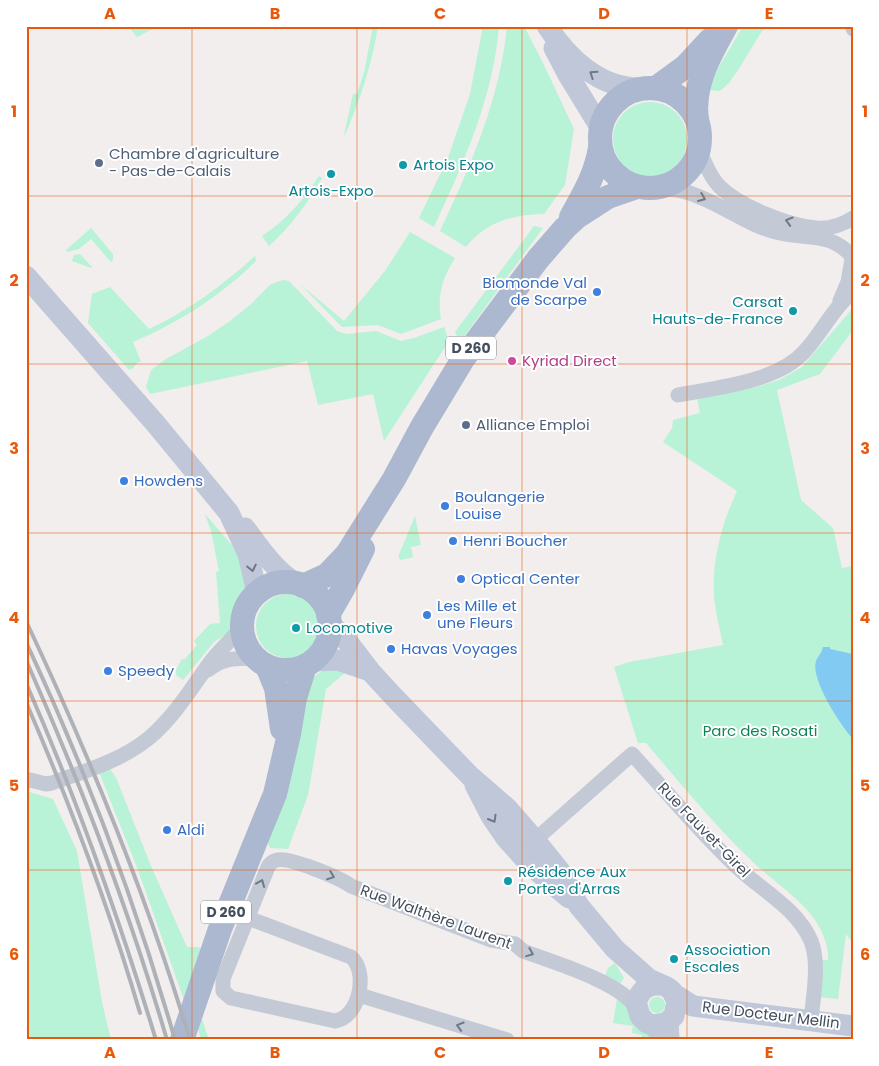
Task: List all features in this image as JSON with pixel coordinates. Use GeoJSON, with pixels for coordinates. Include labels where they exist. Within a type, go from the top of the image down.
{"type":"FeatureCollection","features":[{"type":"Feature","properties":{"kind":"main road"},"geometry":{"type":"LineString","coordinates":[[725,26],[699,82],[695,102],[700,135],[699,150],[692,165],[681,177],[671,184],[646,187],[625,182],[614,174],[606,164],[600,138],[607,110],[626,93],[647,88],[690,62],[725,26]]}},
{"type":"Feature","properties":{"kind":"main road"},"geometry":{"type":"LineString","coordinates":[[647,88],[672,92],[691,109],[697,120]]}},
{"type":"Feature","properties":{"kind":"main road","name":"D 260"},"geometry":{"type":"LineString","coordinates":[[300,585],[327,575],[342,561],[394,479],[422,427],[463,359],[528,271],[565,228],[590,184],[596,169],[600,138]]}},
{"type":"Feature","properties":{"kind":"main road","name":"D 260"},"geometry":{"type":"LineString","coordinates":[[565,228],[600,202],[617,193],[646,187]]}},
{"type":"Feature","properties":{"kind":"main road","name":"D 260"},"geometry":{"type":"LineString","coordinates":[[329,619],[388,499],[394,479]]}},
{"type":"Feature","properties":{"kind":"main road"},"geometry":{"type":"LineString","coordinates":[[278,583],[300,585],[317,595],[325,606],[329,619],[326,644],[320,654],[309,664],[287,671],[261,662],[245,644],[242,626],[243,617],[248,604],[257,593],[265,588],[278,583]]}},
{"type":"Feature","properties":{"kind":"main road","name":"D 260"},"geometry":{"type":"LineString","coordinates":[[261,662],[277,693],[284,756]]}},
{"type":"Feature","properties":{"kind":"main road","name":"D 260"},"geometry":{"type":"LineString","coordinates":[[182,1040],[220,929],[272,804],[284,756],[295,698],[309,664]]}},
{"type":"Feature","properties":{"kind":"street"},"geometry":{"type":"LineString","coordinates":[[547,26],[564,50],[592,74],[616,85],[647,88]]}},
{"type":"Feature","properties":{"kind":"street"},"geometry":{"type":"LineString","coordinates":[[547,26],[554,49],[600,138]]}},
{"type":"Feature","properties":{"kind":"street"},"geometry":{"type":"LineString","coordinates":[[699,150],[710,175],[720,187],[732,197],[760,211],[800,225],[816,228],[838,225],[853,219]]}},
{"type":"Feature","properties":{"kind":"street"},"geometry":{"type":"LineString","coordinates":[[646,187],[677,190],[695,195],[767,230],[788,235],[818,237],[831,241],[842,247],[852,258]]}},
{"type":"Feature","properties":{"kind":"street"},"geometry":{"type":"LineString","coordinates":[[838,306],[848,282],[852,258],[847,244],[847,235],[853,219]]}},
{"type":"Feature","properties":{"kind":"street"},"geometry":{"type":"LineString","coordinates":[[26,276],[148,414],[228,513],[243,525],[284,574],[300,585]]}},
{"type":"Feature","properties":{"kind":"street"},"geometry":{"type":"LineString","coordinates":[[678,396],[758,378],[783,368],[805,352],[838,306],[853,292]]}},
{"type":"Feature","properties":{"kind":"street"},"geometry":{"type":"LineString","coordinates":[[26,298],[120,400],[169,442]]}},
{"type":"Feature","properties":{"kind":"street"},"geometry":{"type":"LineString","coordinates":[[228,513],[248,554],[257,593]]}},
{"type":"Feature","properties":{"kind":"street"},"geometry":{"type":"LineString","coordinates":[[329,619],[370,671],[470,776],[507,808],[535,840],[560,871],[579,906]]}},
{"type":"Feature","properties":{"kind":"street"},"geometry":{"type":"LineString","coordinates":[[26,779],[46,784],[52,783],[100,766],[128,752],[149,738],[202,676],[214,657],[242,626]]}},
{"type":"Feature","properties":{"kind":"street"},"geometry":{"type":"LineString","coordinates":[[309,664],[338,660],[370,671]]}},
{"type":"Feature","properties":{"kind":"street"},"geometry":{"type":"LineString","coordinates":[[202,676],[222,661],[261,662]]}},
{"type":"Feature","properties":{"kind":"street","name":"Rue Fauvet-Girel"},"geometry":{"type":"LineString","coordinates":[[535,840],[632,754],[727,857],[744,874],[783,905],[807,933],[814,950],[815,963],[811,1020]]}},
{"type":"Feature","properties":{"kind":"street"},"geometry":{"type":"LineString","coordinates":[[470,776],[491,816],[506,838],[531,866],[579,906],[615,949],[649,979],[693,1006],[672,1025],[659,1025],[655,1032],[642,1019],[636,1005],[632,983],[615,949]]}},
{"type":"Feature","properties":{"kind":"street","name":"Rue Walthère Laurent"},"geometry":{"type":"LineString","coordinates":[[248,918],[270,864],[275,860],[285,860],[342,880],[351,886],[491,940],[515,944],[523,951],[608,985],[628,997],[636,1005]]}},
{"type":"Feature","properties":{"kind":"street"},"geometry":{"type":"LineString","coordinates":[[248,918],[351,957],[358,966],[359,995],[344,1017],[335,1021],[228,996],[223,990],[223,979],[248,918]]}},
{"type":"Feature","properties":{"kind":"street"},"geometry":{"type":"LineString","coordinates":[[636,1005],[644,989],[652,985],[667,989],[677,1005],[672,1025]]}},
{"type":"Feature","properties":{"kind":"street"},"geometry":{"type":"LineString","coordinates":[[359,995],[507,1040]]}},
{"type":"Feature","properties":{"kind":"street","name":"Rue Docteur Mellin"},"geometry":{"type":"LineString","coordinates":[[693,1006],[852,1025]]}},
{"type":"Feature","properties":{"kind":"green space"},"geometry":{"type":"Polygon","coordinates":[[[128,26],[158,26],[137,37],[128,26]]]}},
{"type":"Feature","properties":{"kind":"green space"},"geometry":{"type":"Polygon","coordinates":[[[373,26],[378,26],[369,68],[356,109],[344,135],[353,94],[357,94],[364,73],[373,26]]]}},
{"type":"Feature","properties":{"kind":"green space"},"geometry":{"type":"Polygon","coordinates":[[[483,26],[499,26],[491,79],[476,129],[434,227],[419,218],[448,158],[470,94],[483,26]]]}},
{"type":"Feature","properties":{"kind":"green space"},"geometry":{"type":"Polygon","coordinates":[[[507,26],[524,26],[574,129],[565,185],[544,214],[511,218],[491,225],[466,247],[440,231],[463,181],[491,106],[498,80],[507,26]]]}},
{"type":"Feature","properties":{"kind":"green space"},"geometry":{"type":"Polygon","coordinates":[[[743,26],[765,26],[729,83],[720,91],[707,90],[709,84],[743,26]]]}},
{"type":"Feature","properties":{"kind":"green space"},"geometry":{"type":"Polygon","coordinates":[[[650,102],[664,105],[676,113],[684,125],[687,139],[684,153],[676,165],[664,173],[650,176],[636,173],[624,165],[616,153],[613,139],[616,125],[624,113],[636,105],[650,102]]]}},
{"type":"Feature","properties":{"kind":"green space"},"geometry":{"type":"Polygon","coordinates":[[[319,176],[322,178],[305,205],[269,246],[262,236],[294,209],[319,176]]]}},
{"type":"Feature","properties":{"kind":"green space"},"geometry":{"type":"Polygon","coordinates":[[[534,226],[543,228],[460,342],[455,332],[534,226]]]}},
{"type":"Feature","properties":{"kind":"green space"},"geometry":{"type":"Polygon","coordinates":[[[91,228],[113,254],[111,262],[91,239],[79,249],[68,252],[66,250],[91,228]]]}},
{"type":"Feature","properties":{"kind":"green space"},"geometry":{"type":"Polygon","coordinates":[[[410,232],[455,258],[444,280],[440,295],[441,319],[401,334],[378,325],[342,327],[301,285],[344,321],[385,271],[410,232]]]}},
{"type":"Feature","properties":{"kind":"green space"},"geometry":{"type":"Polygon","coordinates":[[[80,254],[91,268],[72,261],[74,255],[80,254]]]}},
{"type":"Feature","properties":{"kind":"green space"},"geometry":{"type":"Polygon","coordinates":[[[255,256],[256,261],[214,297],[183,317],[133,342],[141,362],[138,362],[129,370],[88,323],[92,294],[110,287],[149,329],[205,297],[255,256]]]}},
{"type":"Feature","properties":{"kind":"green space"},"geometry":{"type":"Polygon","coordinates":[[[283,280],[289,281],[337,331],[347,334],[376,331],[401,341],[444,327],[449,341],[384,441],[373,394],[318,405],[307,361],[150,394],[146,387],[151,370],[230,321],[250,305],[271,284],[283,280]]]}},
{"type":"Feature","properties":{"kind":"green space","name":"Parc des Rosati"},"geometry":{"type":"Polygon","coordinates":[[[853,308],[853,330],[820,374],[777,390],[801,500],[833,528],[842,568],[853,566],[853,943],[846,934],[838,999],[818,997],[822,960],[828,960],[828,954],[824,938],[813,917],[800,902],[754,863],[726,834],[646,743],[638,743],[614,667],[629,662],[723,645],[716,614],[714,582],[716,555],[723,528],[737,491],[663,442],[672,428],[673,420],[700,413],[697,397],[760,386],[779,380],[802,367],[853,308]]]}},
{"type":"Feature","properties":{"kind":"green space"},"geometry":{"type":"Polygon","coordinates":[[[205,514],[242,557],[250,584],[235,608],[231,631],[214,642],[183,680],[176,675],[176,670],[182,659],[185,659],[197,645],[194,641],[210,624],[220,623],[216,572],[219,571],[211,531],[205,514]]]}},
{"type":"Feature","properties":{"kind":"green space"},"geometry":{"type":"Polygon","coordinates":[[[415,516],[421,545],[411,547],[413,557],[401,560],[398,557],[415,516]]]}},
{"type":"Feature","properties":{"kind":"green space"},"geometry":{"type":"Polygon","coordinates":[[[288,594],[306,599],[311,603],[315,608],[320,626],[315,644],[311,649],[306,653],[288,658],[270,653],[265,649],[261,644],[256,626],[261,608],[265,603],[270,599],[288,594]]]}},
{"type":"Feature","properties":{"kind":"green space"},"geometry":{"type":"Polygon","coordinates":[[[328,667],[346,672],[326,689],[308,795],[288,849],[270,848],[266,839],[306,682],[328,667]]]}},
{"type":"Feature","properties":{"kind":"green space"},"geometry":{"type":"Polygon","coordinates":[[[111,770],[117,780],[151,866],[187,947],[199,947],[203,953],[184,1000],[138,870],[99,772],[111,770]]]}},
{"type":"Feature","properties":{"kind":"green space"},"geometry":{"type":"Polygon","coordinates":[[[26,791],[53,799],[77,851],[102,1002],[111,1040],[26,1040],[26,791]]]}},
{"type":"Feature","properties":{"kind":"green space"},"geometry":{"type":"Polygon","coordinates":[[[615,963],[624,978],[619,985],[604,978],[608,968],[615,963]]]}},
{"type":"Feature","properties":{"kind":"green space"},"geometry":{"type":"Polygon","coordinates":[[[654,997],[660,997],[665,1002],[663,1011],[654,1013],[649,1008],[649,1002],[654,997]]]}},
{"type":"Feature","properties":{"kind":"green space"},"geometry":{"type":"Polygon","coordinates":[[[617,999],[624,1003],[655,1040],[641,1040],[642,1035],[632,1033],[633,1026],[613,1023],[617,999]]]}},
{"type":"Feature","properties":{"kind":"green space"},"geometry":{"type":"Polygon","coordinates":[[[201,1016],[209,1040],[201,1040],[197,1025],[201,1016]]]}},
{"type":"Feature","properties":{"kind":"water"},"geometry":{"type":"Polygon","coordinates":[[[823,647],[830,647],[830,649],[853,654],[853,739],[834,713],[818,679],[815,669],[816,661],[823,647]]]}},
{"type":"Feature","properties":{"kind":"railway"},"geometry":{"type":"LineString","coordinates":[[26,621],[73,724],[116,828],[155,933],[190,1040]]}},
{"type":"Feature","properties":{"kind":"railway"},"geometry":{"type":"LineString","coordinates":[[26,642],[69,739],[127,888],[175,1040]]}},
{"type":"Feature","properties":{"kind":"railway"},"geometry":{"type":"LineString","coordinates":[[26,660],[66,753],[103,848],[137,943],[167,1040]]}},
{"type":"Feature","properties":{"kind":"railway"},"geometry":{"type":"LineString","coordinates":[[26,683],[80,815],[127,949],[156,1040]]}},
{"type":"Feature","properties":{"kind":"railway"},"geometry":{"type":"LineString","coordinates":[[26,702],[88,856],[140,1013]]}},
{"type":"Feature","properties":{"kind":"place","name":"Chambre d'agriculture - Pas-de-Calais"},"geometry":{"type":"Point","coordinates":[99,163]}},
{"type":"Feature","properties":{"kind":"place","name":"Artois Expo"},"geometry":{"type":"Point","coordinates":[403,165]}},
{"type":"Feature","properties":{"kind":"place","name":"Artois-Expo"},"geometry":{"type":"Point","coordinates":[331,174]}},
{"type":"Feature","properties":{"kind":"place","name":"Biomonde Val de Scarpe"},"geometry":{"type":"Point","coordinates":[597,292]}},
{"type":"Feature","properties":{"kind":"place","name":"Carsat Hauts-de-France"},"geometry":{"type":"Point","coordinates":[793,311]}},
{"type":"Feature","properties":{"kind":"place","name":"Kyriad Direct"},"geometry":{"type":"Point","coordinates":[512,361]}},
{"type":"Feature","properties":{"kind":"place","name":"Alliance Emploi"},"geometry":{"type":"Point","coordinates":[466,425]}},
{"type":"Feature","properties":{"kind":"place","name":"Howdens"},"geometry":{"type":"Point","coordinates":[124,481]}},
{"type":"Feature","properties":{"kind":"place","name":"Boulangerie Louise"},"geometry":{"type":"Point","coordinates":[445,506]}},
{"type":"Feature","properties":{"kind":"place","name":"Henri Boucher"},"geometry":{"type":"Point","coordinates":[453,541]}},
{"type":"Feature","properties":{"kind":"place","name":"Optical Center"},"geometry":{"type":"Point","coordinates":[461,579]}},
{"type":"Feature","properties":{"kind":"place","name":"Les Mille et une Fleurs"},"geometry":{"type":"Point","coordinates":[427,615]}},
{"type":"Feature","properties":{"kind":"place","name":"Locomotive"},"geometry":{"type":"Point","coordinates":[296,628]}},
{"type":"Feature","properties":{"kind":"place","name":"Havas Voyages"},"geometry":{"type":"Point","coordinates":[391,649]}},
{"type":"Feature","properties":{"kind":"place","name":"Speedy"},"geometry":{"type":"Point","coordinates":[108,671]}},
{"type":"Feature","properties":{"kind":"place","name":"Aldi"},"geometry":{"type":"Point","coordinates":[167,830]}},
{"type":"Feature","properties":{"kind":"place","name":"Résidence Aux Portes d'Arras"},"geometry":{"type":"Point","coordinates":[508,881]}},
{"type":"Feature","properties":{"kind":"place","name":"Association Escales"},"geometry":{"type":"Point","coordinates":[674,959]}}]}
